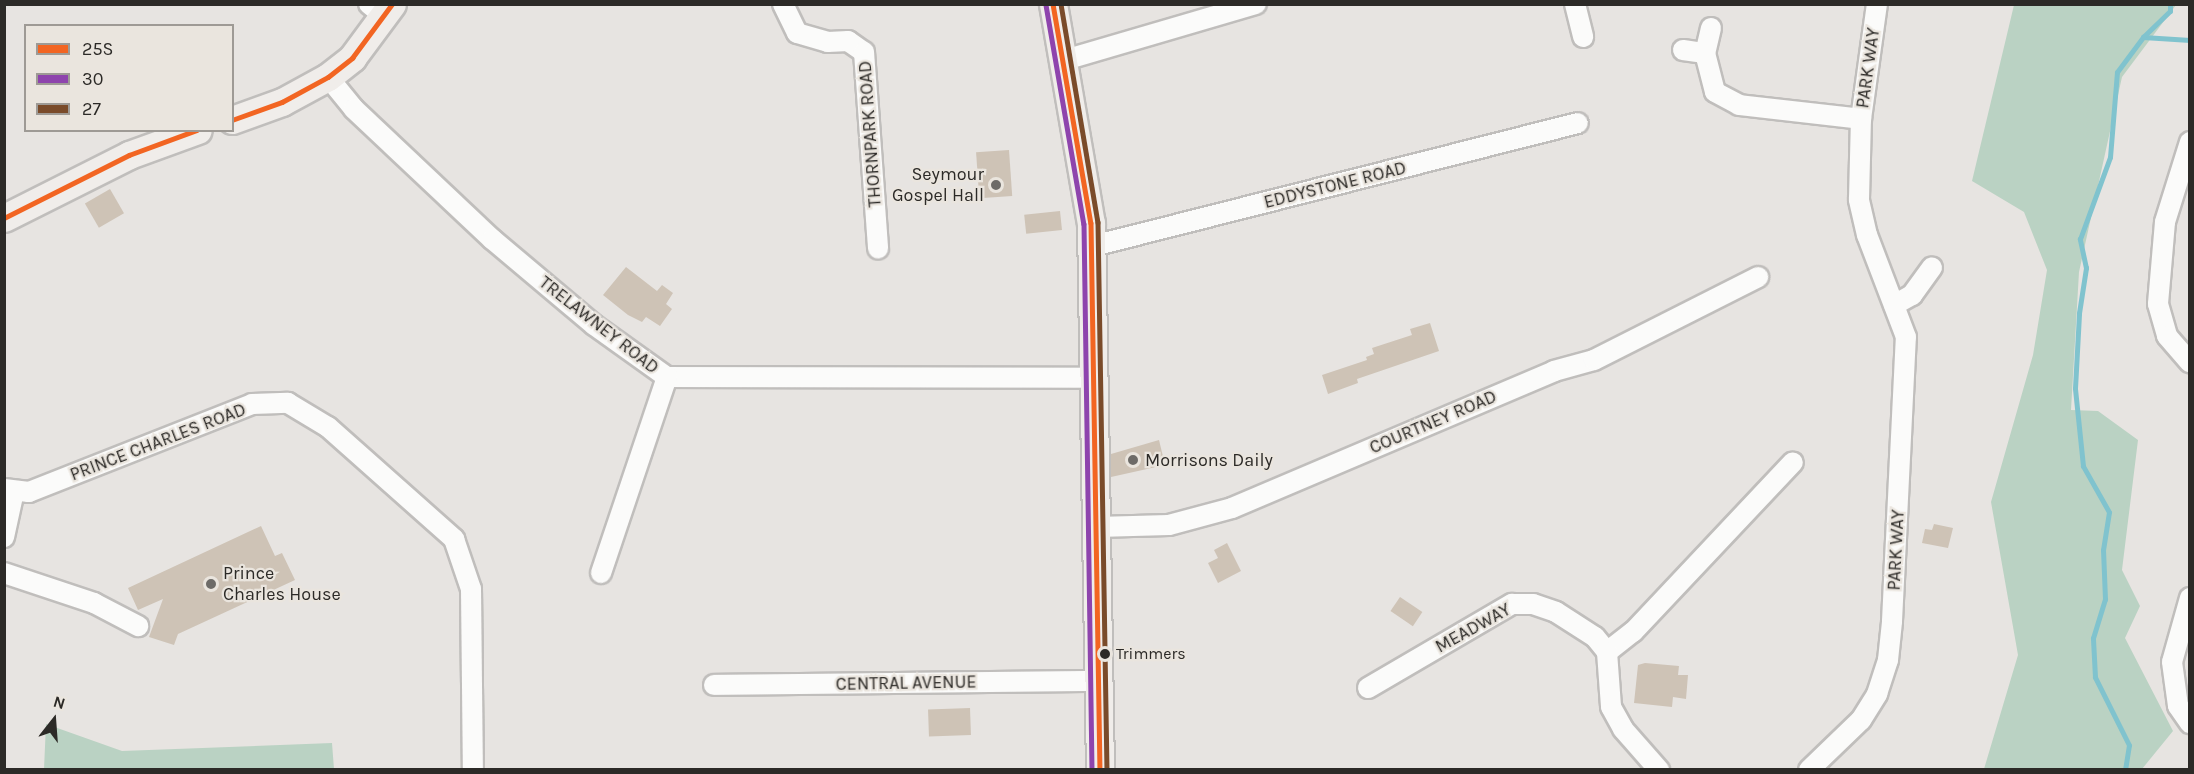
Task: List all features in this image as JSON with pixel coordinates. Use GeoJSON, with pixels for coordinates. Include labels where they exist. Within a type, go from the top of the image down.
{"type":"FeatureCollection","features":[{"type":"Feature","properties":{"kind":"street","name":"THORNPARK ROAD"},"geometry":{"type":"LineString","coordinates":[[783,4],[797,33],[828,42],[848,41],[864,52],[878,249]]}},
{"type":"Feature","properties":{"kind":"street"},"geometry":{"type":"LineString","coordinates":[[1053,4],[1093,246],[1100,770]]}},
{"type":"Feature","properties":{"kind":"street"},"geometry":{"type":"LineString","coordinates":[[1575,4],[1583,37]]}},
{"type":"Feature","properties":{"kind":"street","name":"PARK WAY"},"geometry":{"type":"LineString","coordinates":[[1809,770],[1861,720],[1876,694],[1888,660],[1906,337],[1867,235],[1859,199],[1861,119],[1877,4]]}},
{"type":"Feature","properties":{"kind":"street"},"geometry":{"type":"LineString","coordinates":[[1061,62],[1256,5]]}},
{"type":"Feature","properties":{"kind":"street"},"geometry":{"type":"LineString","coordinates":[[234,119],[282,102],[327,77],[352,58],[382,8]]}},
{"type":"Feature","properties":{"kind":"street"},"geometry":{"type":"LineString","coordinates":[[1711,28],[1705,53],[1715,92],[1738,105],[1861,119]]}},
{"type":"Feature","properties":{"kind":"street"},"geometry":{"type":"LineString","coordinates":[[1683,50],[1705,53]]}},
{"type":"Feature","properties":{"kind":"street","name":"TRELAWNEY ROAD"},"geometry":{"type":"LineString","coordinates":[[327,77],[354,110],[492,239],[594,325],[667,377],[1094,378]]}},
{"type":"Feature","properties":{"kind":"street","name":"EDDYSTONE ROAD"},"geometry":{"type":"LineString","coordinates":[[1093,246],[1578,123]]}},
{"type":"Feature","properties":{"kind":"street"},"geometry":{"type":"LineString","coordinates":[[4,218],[129,155],[192,132]]}},
{"type":"Feature","properties":{"kind":"street"},"geometry":{"type":"LineString","coordinates":[[2190,142],[2165,222],[2158,304],[2167,336],[2190,362]]}},
{"type":"Feature","properties":{"kind":"street"},"geometry":{"type":"LineString","coordinates":[[1894,305],[1912,295],[1932,267]]}},
{"type":"Feature","properties":{"kind":"street","name":"COURTNEY ROAD"},"geometry":{"type":"LineString","coordinates":[[1097,527],[1169,525],[1232,508],[1554,371],[1594,360],[1758,277]]}},
{"type":"Feature","properties":{"kind":"street"},"geometry":{"type":"LineString","coordinates":[[601,573],[667,377]]}},
{"type":"Feature","properties":{"kind":"street","name":"PRINCE CHARLES ROAD"},"geometry":{"type":"LineString","coordinates":[[9,490],[29,492],[252,404],[288,403],[328,427],[454,539],[471,589],[473,770]]}},
{"type":"Feature","properties":{"kind":"street"},"geometry":{"type":"LineString","coordinates":[[1659,770],[1623,729],[1611,707],[1607,652],[1633,632],[1793,462]]}},
{"type":"Feature","properties":{"kind":"street"},"geometry":{"type":"LineString","coordinates":[[4,537],[9,490]]}},
{"type":"Feature","properties":{"kind":"street"},"geometry":{"type":"LineString","coordinates":[[4,573],[94,603],[138,626]]}},
{"type":"Feature","properties":{"kind":"street"},"geometry":{"type":"LineString","coordinates":[[2190,598],[2172,662],[2178,706],[2190,723]]}},
{"type":"Feature","properties":{"kind":"street","name":"MEADWAY"},"geometry":{"type":"LineString","coordinates":[[1368,688],[1512,604],[1533,604],[1556,612],[1595,637],[1607,652]]}},
{"type":"Feature","properties":{"kind":"street","name":"CENTRAL AVENUE"},"geometry":{"type":"LineString","coordinates":[[714,685],[1100,681]]}},
{"type":"Feature","properties":{"kind":"green space"},"geometry":{"type":"Polygon","coordinates":[[[2014,5],[2176,5],[2122,77],[2079,272],[2071,410],[2098,411],[2138,440],[2122,570],[2140,606],[2125,638],[2173,731],[2142,769],[1984,769],[2018,655],[1991,502],[2033,355],[2047,270],[2024,212],[1972,181],[2014,5]]]}},
{"type":"Feature","properties":{"kind":"green space"},"geometry":{"type":"Polygon","coordinates":[[[46,724],[122,751],[332,743],[334,769],[44,769],[46,724]]]}},
{"type":"Feature","properties":{"kind":"building","name":"Seymour Gospel Hall"},"geometry":{"type":"Polygon","coordinates":[[[1009,150],[1012,196],[979,198],[976,152],[1009,150]]]}},
{"type":"Feature","properties":{"kind":"building"},"geometry":{"type":"Polygon","coordinates":[[[110,189],[124,213],[99,228],[85,204],[110,189]]]}},
{"type":"Feature","properties":{"kind":"building"},"geometry":{"type":"Polygon","coordinates":[[[1060,211],[1062,230],[1026,234],[1024,215],[1060,211]]]}},
{"type":"Feature","properties":{"kind":"building"},"geometry":{"type":"Polygon","coordinates":[[[626,267],[657,291],[662,285],[673,293],[666,304],[672,309],[660,326],[646,317],[642,322],[628,315],[603,295],[626,267]]]}},
{"type":"Feature","properties":{"kind":"building"},"geometry":{"type":"Polygon","coordinates":[[[1430,323],[1439,351],[1357,379],[1358,383],[1328,394],[1322,375],[1367,360],[1366,357],[1374,354],[1372,348],[1412,335],[1410,329],[1430,323]]]}},
{"type":"Feature","properties":{"kind":"building","name":"Morrisons Daily"},"geometry":{"type":"Polygon","coordinates":[[[1159,440],[1165,465],[1111,477],[1111,454],[1159,440]]]}},
{"type":"Feature","properties":{"kind":"building"},"geometry":{"type":"Polygon","coordinates":[[[1934,524],[1953,528],[1948,548],[1922,543],[1925,529],[1932,530],[1934,524]]]}},
{"type":"Feature","properties":{"kind":"building","name":"Prince Charles House"},"geometry":{"type":"Polygon","coordinates":[[[261,526],[275,556],[282,553],[295,580],[178,634],[174,645],[149,637],[163,599],[138,610],[128,588],[261,526]]]}},
{"type":"Feature","properties":{"kind":"building"},"geometry":{"type":"Polygon","coordinates":[[[1227,543],[1241,571],[1218,583],[1208,563],[1218,558],[1214,550],[1227,543]]]}},
{"type":"Feature","properties":{"kind":"building"},"geometry":{"type":"Polygon","coordinates":[[[1400,597],[1422,612],[1413,626],[1390,611],[1400,597]]]}},
{"type":"Feature","properties":{"kind":"building"},"geometry":{"type":"Polygon","coordinates":[[[1645,663],[1679,666],[1678,675],[1688,675],[1686,699],[1673,697],[1672,707],[1634,703],[1638,665],[1645,663]]]}},
{"type":"Feature","properties":{"kind":"building"},"geometry":{"type":"Polygon","coordinates":[[[970,708],[971,735],[929,736],[928,709],[970,708]]]}},
{"type":"Feature","properties":{"kind":"waterway"},"geometry":{"type":"LineString","coordinates":[[2125,770],[2129,745],[2095,677],[2093,638],[2105,599],[2103,550],[2109,512],[2083,466],[2075,388],[2079,313],[2086,268],[2080,239],[2110,157],[2117,72],[2143,37],[2170,11],[2170,4]]}},
{"type":"Feature","properties":{"kind":"waterway"},"geometry":{"type":"LineString","coordinates":[[2143,37],[2190,40]]}},
{"type":"Feature","properties":{"kind":"transit line","name":"25S"},"geometry":{"type":"LineString","coordinates":[[234,119],[282,102],[328,77],[352,58],[392,4]]}},
{"type":"Feature","properties":{"kind":"transit line","name":"25S"},"geometry":{"type":"LineString","coordinates":[[1053,4],[1091,223],[1100,770]]}},
{"type":"Feature","properties":{"kind":"transit line","name":"27"},"geometry":{"type":"LineString","coordinates":[[1061,4],[1098,222],[1107,770]]}},
{"type":"Feature","properties":{"kind":"transit line","name":"30"},"geometry":{"type":"LineString","coordinates":[[1046,5],[1084,224],[1092,770]]}},
{"type":"Feature","properties":{"kind":"transit line","name":"25S"},"geometry":{"type":"LineString","coordinates":[[4,218],[129,155],[192,132]]}},
{"type":"Feature","properties":{"kind":"place","name":"Seymour Gospel Hall"},"geometry":{"type":"Point","coordinates":[996,185]}},
{"type":"Feature","properties":{"kind":"place","name":"Morrisons Daily"},"geometry":{"type":"Point","coordinates":[1133,460]}},
{"type":"Feature","properties":{"kind":"place","name":"Prince Charles House"},"geometry":{"type":"Point","coordinates":[211,584]}},
{"type":"Feature","properties":{"kind":"place","name":"Trimmers"},"geometry":{"type":"Point","coordinates":[1105,654]}}]}
